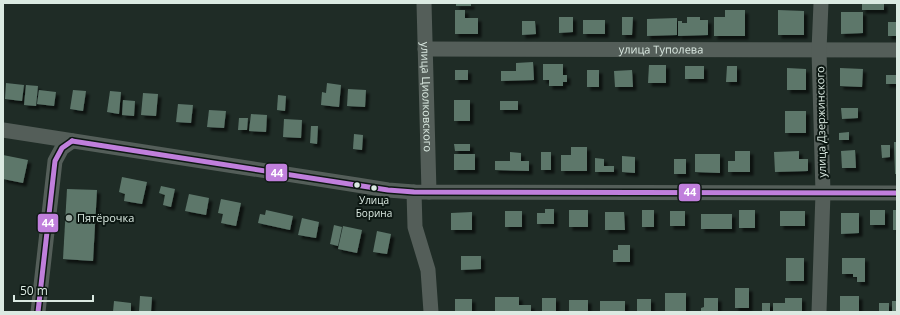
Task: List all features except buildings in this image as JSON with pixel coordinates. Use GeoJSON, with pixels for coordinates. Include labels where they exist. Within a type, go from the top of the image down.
{"type":"FeatureCollection","features":[{"type":"Feature","properties":{"kind":"street","name":"улица Циолковского"},"geometry":{"type":"LineString","coordinates":[[424,3],[429,192]]}},
{"type":"Feature","properties":{"kind":"street","name":"улица Дзержинского"},"geometry":{"type":"LineString","coordinates":[[818,312],[823,193],[819,50],[821,3]]}},
{"type":"Feature","properties":{"kind":"street","name":"улица Туполева"},"geometry":{"type":"LineString","coordinates":[[425,49],[897,50]]}},
{"type":"Feature","properties":{"kind":"street"},"geometry":{"type":"LineString","coordinates":[[3,130],[388,190],[414,192],[897,193]]}},
{"type":"Feature","properties":{"kind":"street"},"geometry":{"type":"LineString","coordinates":[[38,312],[55,161],[62,148],[72,141]]}},
{"type":"Feature","properties":{"kind":"street"},"geometry":{"type":"LineString","coordinates":[[414,192],[415,227],[428,270],[431,312]]}},
{"type":"Feature","properties":{"kind":"transit line","name":"44"},"geometry":{"type":"LineString","coordinates":[[72,141],[388,190],[414,192],[897,193]]}},
{"type":"Feature","properties":{"kind":"transit line","name":"44"},"geometry":{"type":"LineString","coordinates":[[38,312],[55,161],[62,148],[72,141]]}},
{"type":"Feature","properties":{"kind":"place","name":"Улица Борина"},"geometry":{"type":"Point","coordinates":[374,188]}},
{"type":"Feature","properties":{"kind":"place","name":"Пятёрочка"},"geometry":{"type":"Point","coordinates":[69,218]}}]}
